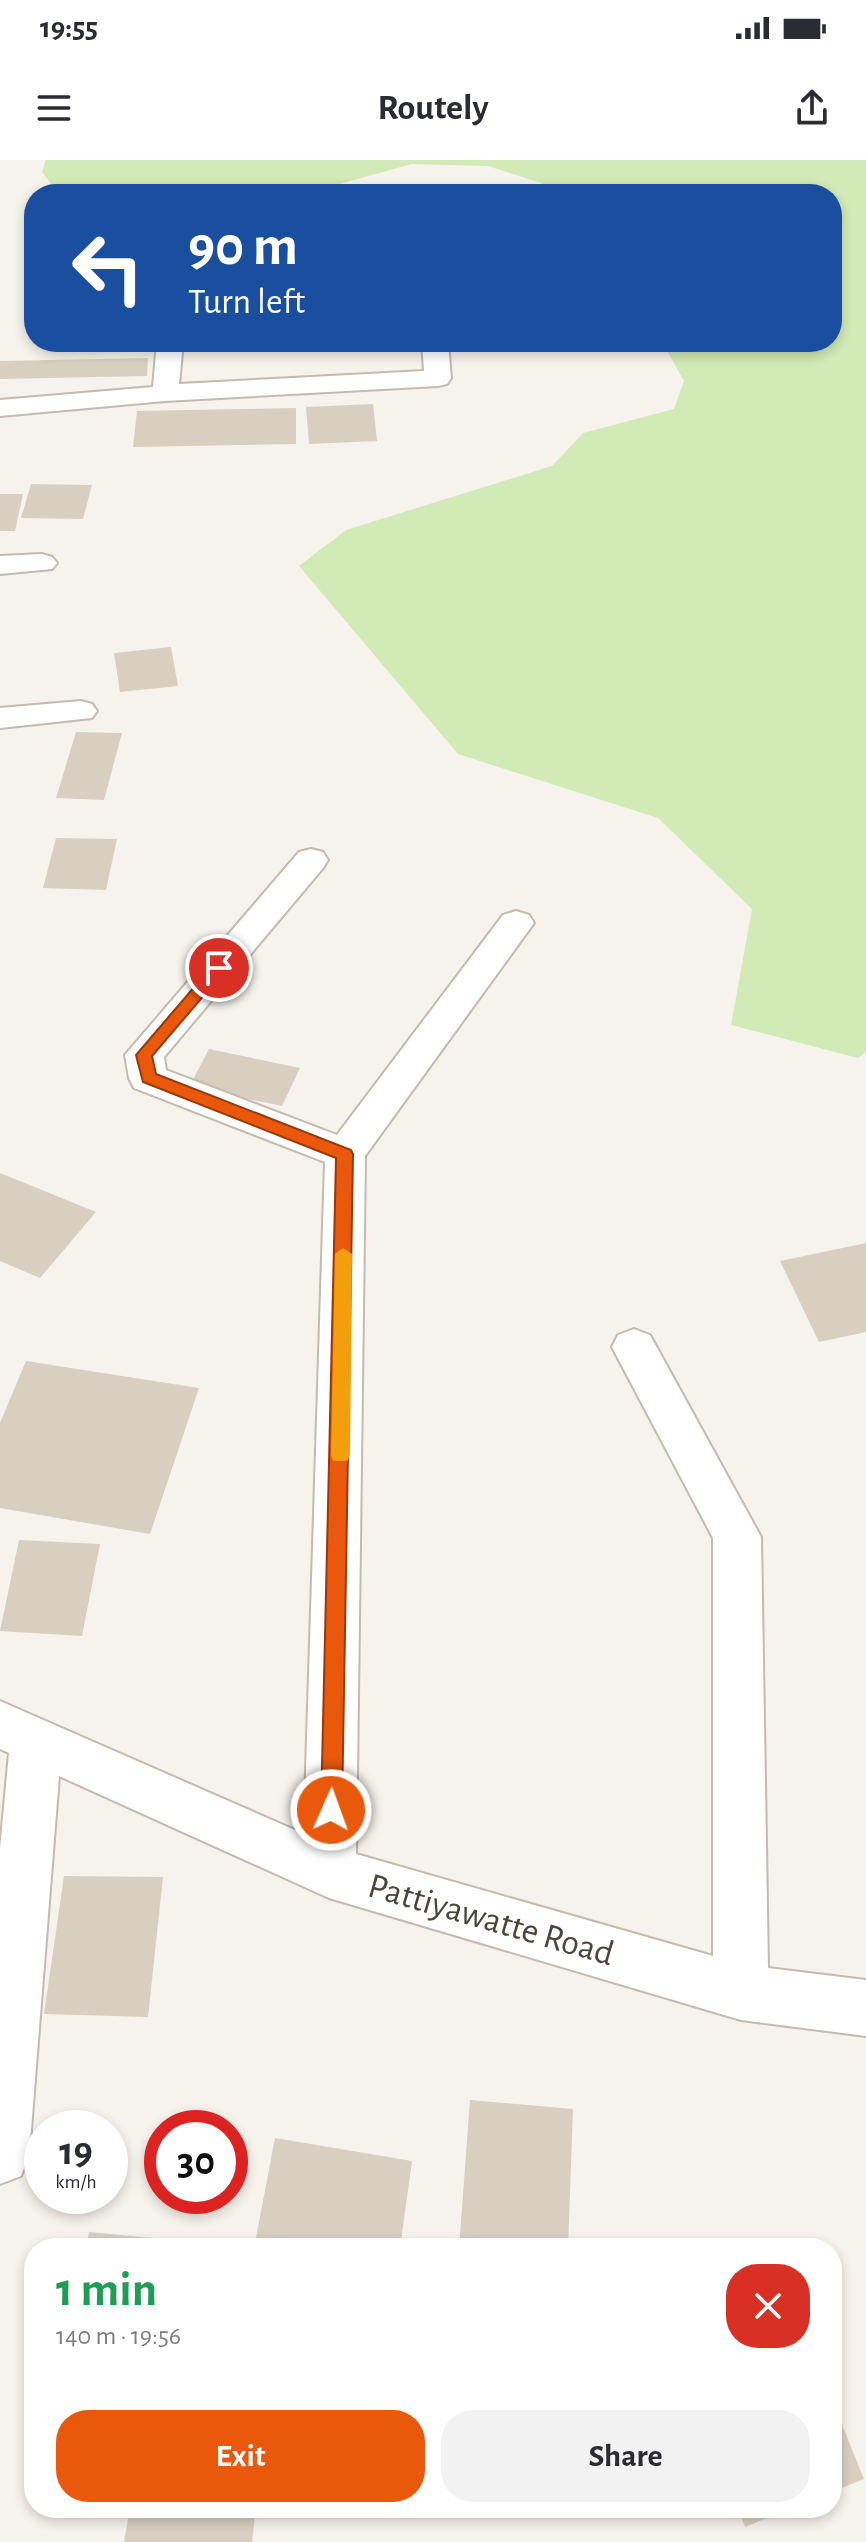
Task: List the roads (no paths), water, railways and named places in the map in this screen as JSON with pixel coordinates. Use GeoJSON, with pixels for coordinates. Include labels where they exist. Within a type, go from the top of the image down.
{"type":"FeatureCollection","features":[{"type":"Feature","properties":{"kind":"street"},"geometry":{"type":"LineString","coordinates":[[165,393],[169,352]]}},
{"type":"Feature","properties":{"kind":"street"},"geometry":{"type":"LineString","coordinates":[[0,408],[165,393],[438,378],[436,352]]}},
{"type":"Feature","properties":{"kind":"street"},"geometry":{"type":"LineString","coordinates":[[0,565],[42,563]]}},
{"type":"Feature","properties":{"kind":"street"},"geometry":{"type":"LineString","coordinates":[[0,718],[81,711]]}},
{"type":"Feature","properties":{"kind":"street"},"geometry":{"type":"LineString","coordinates":[[311,860],[144,1055],[148,1078],[345,1154]]}},
{"type":"Feature","properties":{"kind":"street"},"geometry":{"type":"LineString","coordinates":[[329,1872],[338,1609],[345,1154],[516,923]]}},
{"type":"Feature","properties":{"kind":"street"},"geometry":{"type":"LineString","coordinates":[[634,1347],[737,1537],[741,1992]]}},
{"type":"Feature","properties":{"kind":"street"},"geometry":{"type":"LineString","coordinates":[[0,2155],[18,1733]]}},
{"type":"Feature","properties":{"kind":"street","name":"Pattiyawatte Road"},"geometry":{"type":"LineString","coordinates":[[18,1733],[329,1872],[741,1992],[866,2008]]}}]}
